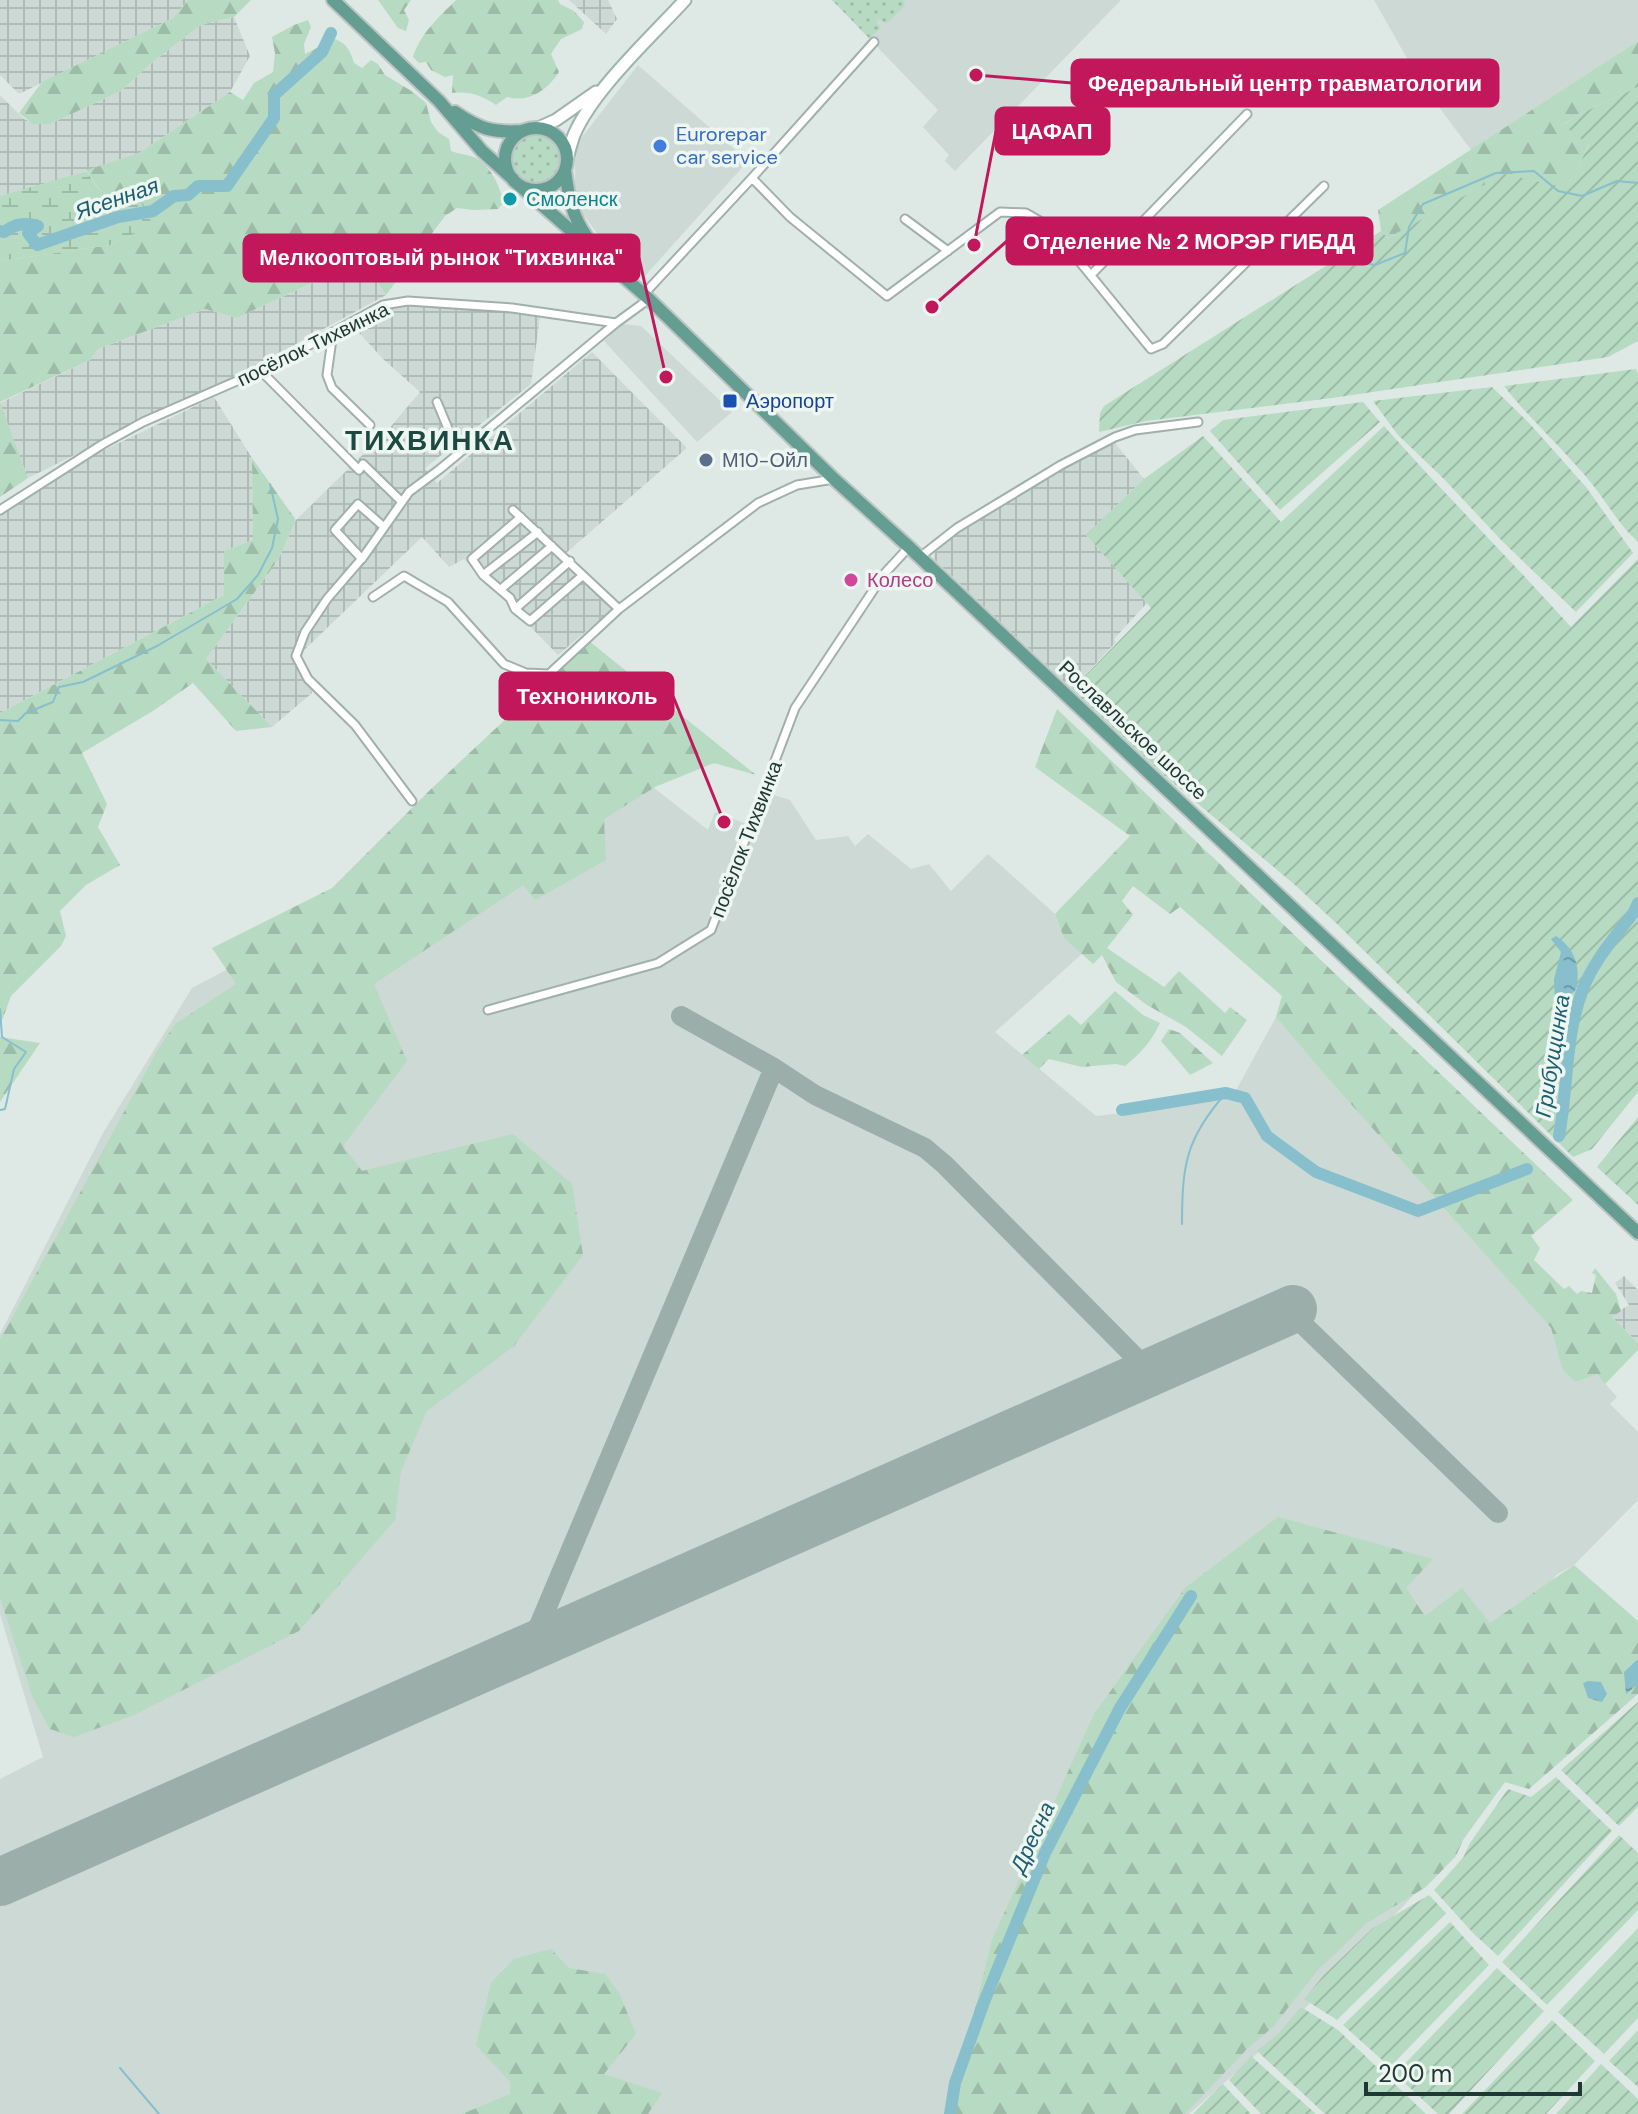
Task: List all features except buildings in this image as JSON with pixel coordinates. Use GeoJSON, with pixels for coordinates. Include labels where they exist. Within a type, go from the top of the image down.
{"type":"FeatureCollection","features":[{"type":"Feature","properties":{"kind":"main road"},"geometry":{"type":"LineString","coordinates":[[333,0],[439,101],[476,126],[503,132],[532,129],[555,135],[566,150],[566,164]]}},
{"type":"Feature","properties":{"kind":"main road"},"geometry":{"type":"LineString","coordinates":[[612,80],[556,120],[512,140],[507,148],[506,164],[516,182],[526,188],[542,189],[556,183],[566,164],[574,135],[591,106],[685,0]]}},
{"type":"Feature","properties":{"kind":"main road","name":"Рославльское шоссе"},"geometry":{"type":"LineString","coordinates":[[439,101],[482,151],[646,296],[834,479],[1638,1233]]}},
{"type":"Feature","properties":{"kind":"main road","name":"Рославльское шоссе"},"geometry":{"type":"LineString","coordinates":[[566,164],[568,195],[575,216],[601,255]]}},
{"type":"Feature","properties":{"kind":"street"},"geometry":{"type":"LineString","coordinates":[[412,801],[355,725],[308,679],[296,656],[305,632],[409,492],[646,296],[874,42]]}},
{"type":"Feature","properties":{"kind":"street"},"geometry":{"type":"LineString","coordinates":[[1091,275],[1247,114]]}},
{"type":"Feature","properties":{"kind":"street"},"geometry":{"type":"LineString","coordinates":[[752,178],[790,217],[887,296],[1000,212],[1026,213],[1052,228],[1151,349],[1163,344],[1324,186]]}},
{"type":"Feature","properties":{"kind":"street"},"geometry":{"type":"LineString","coordinates":[[905,219],[948,251]]}},
{"type":"Feature","properties":{"kind":"street","name":"посёлок Тихвинка"},"geometry":{"type":"LineString","coordinates":[[0,510],[143,422],[261,371],[383,305],[408,301],[512,308],[616,323]]}},
{"type":"Feature","properties":{"kind":"street"},"geometry":{"type":"LineString","coordinates":[[333,332],[327,375],[332,388],[370,425]]}},
{"type":"Feature","properties":{"kind":"street"},"geometry":{"type":"LineString","coordinates":[[261,371],[359,470],[363,464],[402,502]]}},
{"type":"Feature","properties":{"kind":"street"},"geometry":{"type":"LineString","coordinates":[[437,402],[452,438],[462,451]]}},
{"type":"Feature","properties":{"kind":"street"},"geometry":{"type":"LineString","coordinates":[[919,558],[957,528],[1061,465],[1115,437],[1135,430],[1198,422]]}},
{"type":"Feature","properties":{"kind":"street"},"geometry":{"type":"LineString","coordinates":[[373,597],[404,576],[448,602],[504,664],[526,673],[549,674],[619,609],[758,503],[797,485],[834,479]]}},
{"type":"Feature","properties":{"kind":"street"},"geometry":{"type":"LineString","coordinates":[[362,559],[335,530],[358,504],[384,527]]}},
{"type":"Feature","properties":{"kind":"street"},"geometry":{"type":"LineString","coordinates":[[513,510],[619,609]]}},
{"type":"Feature","properties":{"kind":"street"},"geometry":{"type":"LineString","coordinates":[[521,517],[472,559],[483,575],[510,598],[515,609],[530,621],[582,576]]}},
{"type":"Feature","properties":{"kind":"street"},"geometry":{"type":"LineString","coordinates":[[483,575],[538,532]]}},
{"type":"Feature","properties":{"kind":"street"},"geometry":{"type":"LineString","coordinates":[[501,589],[552,546]]}},
{"type":"Feature","properties":{"kind":"street","name":"посёлок Тихвинка"},"geometry":{"type":"LineString","coordinates":[[488,1010],[658,963],[711,930],[795,708],[884,574],[909,547]]}},
{"type":"Feature","properties":{"kind":"street"},"geometry":{"type":"LineString","coordinates":[[515,609],[570,561]]}},
{"type":"Feature","properties":{"kind":"shaded area"},"geometry":{"type":"Polygon","coordinates":[[[0,0],[188,0],[173,18],[19,94],[0,75],[0,0]]]}},
{"type":"Feature","properties":{"kind":"shaded area"},"geometry":{"type":"Polygon","coordinates":[[[569,0],[608,0],[617,19],[606,34],[569,0]]]}},
{"type":"Feature","properties":{"kind":"shaded area"},"geometry":{"type":"Polygon","coordinates":[[[832,0],[1121,0],[955,171],[945,161],[949,155],[923,127],[938,110],[832,0]]]}},
{"type":"Feature","properties":{"kind":"shaded area"},"geometry":{"type":"Polygon","coordinates":[[[1374,0],[1638,0],[1638,41],[1471,150],[1421,83],[1374,0]]]}},
{"type":"Feature","properties":{"kind":"shaded area"},"geometry":{"type":"Polygon","coordinates":[[[234,17],[250,56],[230,92],[139,153],[0,196],[0,95],[24,119],[50,124],[121,91],[201,25],[234,17]]]}},
{"type":"Feature","properties":{"kind":"shaded area"},"geometry":{"type":"Polygon","coordinates":[[[638,65],[748,161],[644,277],[610,251],[575,203],[575,146],[638,65]]]}},
{"type":"Feature","properties":{"kind":"shaded area"},"geometry":{"type":"Polygon","coordinates":[[[364,259],[386,295],[261,363],[28,478],[0,403],[90,360],[98,349],[205,309],[237,318],[364,259]]]}},
{"type":"Feature","properties":{"kind":"shaded area"},"geometry":{"type":"Polygon","coordinates":[[[404,302],[540,316],[531,384],[425,468],[437,483],[592,352],[687,448],[566,553],[616,606],[558,655],[464,559],[449,567],[422,537],[301,653],[312,693],[272,727],[206,659],[278,560],[296,520],[387,431],[420,392],[383,359],[353,326],[404,302]]]}},
{"type":"Feature","properties":{"kind":"shaded area"},"geometry":{"type":"Polygon","coordinates":[[[622,324],[641,326],[732,412],[697,442],[604,341],[622,324]]]}},
{"type":"Feature","properties":{"kind":"shaded area"},"geometry":{"type":"Polygon","coordinates":[[[214,397],[252,458],[253,540],[224,551],[224,595],[0,713],[0,515],[94,455],[214,397]]]}},
{"type":"Feature","properties":{"kind":"shaded area"},"geometry":{"type":"Polygon","coordinates":[[[1111,438],[1144,479],[1086,535],[1147,603],[1072,689],[934,559],[935,542],[1111,438]]]}},
{"type":"Feature","properties":{"kind":"shaded area"},"geometry":{"type":"Polygon","coordinates":[[[640,777],[708,830],[715,812],[760,829],[774,795],[790,800],[816,840],[848,836],[855,846],[868,834],[911,869],[929,864],[951,891],[988,854],[1055,914],[1064,938],[1083,953],[995,1032],[1096,1116],[1153,1110],[1234,1094],[1276,1017],[1551,1328],[1562,1369],[1597,1374],[1617,1397],[1610,1404],[1638,1432],[1638,1500],[1574,1565],[1556,1575],[1544,1593],[1431,1877],[1288,2026],[1189,2114],[0,2114],[0,1779],[43,1757],[0,1614],[0,1334],[103,1133],[192,988],[298,932],[640,777]]]}},
{"type":"Feature","properties":{"kind":"shaded area"},"geometry":{"type":"Polygon","coordinates":[[[1624,1276],[1638,1290],[1638,1343],[1611,1316],[1629,1305],[1615,1283],[1624,1276]]]}},
{"type":"Feature","properties":{"kind":"green space"},"geometry":{"type":"Polygon","coordinates":[[[188,0],[251,0],[234,17],[201,25],[121,91],[50,124],[33,124],[19,113],[42,82],[173,18],[188,0]]]}},
{"type":"Feature","properties":{"kind":"green space"},"geometry":{"type":"Polygon","coordinates":[[[378,0],[411,0],[404,10],[409,20],[406,31],[398,28],[378,0]]]}},
{"type":"Feature","properties":{"kind":"green space"},"geometry":{"type":"Polygon","coordinates":[[[456,0],[558,0],[584,22],[582,29],[561,39],[551,54],[559,72],[549,84],[537,94],[523,98],[507,97],[496,105],[475,94],[452,93],[453,75],[445,77],[431,70],[426,62],[419,63],[413,57],[425,33],[456,0]]]}},
{"type":"Feature","properties":{"kind":"green space"},"geometry":{"type":"Polygon","coordinates":[[[832,0],[903,0],[905,6],[889,21],[885,23],[880,19],[876,23],[881,27],[870,39],[832,0]]]}},
{"type":"Feature","properties":{"kind":"green space"},"geometry":{"type":"Polygon","coordinates":[[[308,20],[311,27],[304,44],[305,54],[317,48],[325,36],[344,44],[354,63],[362,68],[371,60],[378,64],[385,75],[426,103],[431,122],[438,132],[449,139],[451,151],[482,162],[497,183],[504,202],[498,209],[457,208],[445,216],[386,295],[363,259],[237,318],[205,309],[98,349],[90,360],[0,402],[0,261],[110,245],[152,225],[140,201],[108,196],[97,187],[87,170],[139,153],[230,92],[243,100],[254,83],[273,72],[275,53],[272,37],[294,25],[308,20]]]}},
{"type":"Feature","properties":{"kind":"green space"},"geometry":{"type":"Polygon","coordinates":[[[1638,41],[1638,87],[1564,124],[1589,144],[1567,189],[1504,175],[1388,238],[1381,231],[1378,210],[1638,41]]]}},
{"type":"Feature","properties":{"kind":"green space"},"geometry":{"type":"Polygon","coordinates":[[[1638,87],[1638,341],[1608,357],[1332,398],[1146,421],[1099,432],[1100,413],[1104,406],[1381,231],[1388,238],[1504,174],[1567,188],[1589,145],[1563,125],[1638,87]]]}},
{"type":"Feature","properties":{"kind":"green space"},"geometry":{"type":"Polygon","coordinates":[[[536,133],[554,141],[562,159],[554,177],[536,185],[518,177],[510,159],[518,141],[536,133]]]}},
{"type":"Feature","properties":{"kind":"green space"},"geometry":{"type":"Polygon","coordinates":[[[87,171],[97,187],[108,196],[140,201],[153,225],[110,245],[0,261],[0,196],[87,171]]]}},
{"type":"Feature","properties":{"kind":"green space"},"geometry":{"type":"Polygon","coordinates":[[[1636,369],[1638,542],[1582,471],[1504,386],[1636,369]]]}},
{"type":"Feature","properties":{"kind":"green space"},"geometry":{"type":"Polygon","coordinates":[[[1492,387],[1586,487],[1633,553],[1576,612],[1398,435],[1373,401],[1492,387]]]}},
{"type":"Feature","properties":{"kind":"green space"},"geometry":{"type":"Polygon","coordinates":[[[0,402],[28,478],[0,497],[0,402]]]}},
{"type":"Feature","properties":{"kind":"green space"},"geometry":{"type":"Polygon","coordinates":[[[1363,402],[1380,422],[1280,510],[1210,431],[1223,420],[1363,402]]]}},
{"type":"Feature","properties":{"kind":"green space"},"geometry":{"type":"Polygon","coordinates":[[[1384,426],[1571,627],[1638,559],[1638,1092],[1592,1149],[1573,1157],[1336,923],[1166,777],[1072,689],[1151,608],[1086,535],[1144,479],[1203,436],[1281,522],[1384,426]]]}},
{"type":"Feature","properties":{"kind":"green space"},"geometry":{"type":"Polygon","coordinates":[[[252,458],[296,520],[278,560],[206,659],[272,727],[236,731],[193,683],[82,753],[107,804],[98,827],[120,865],[86,885],[60,911],[66,936],[61,946],[11,996],[0,1026],[0,713],[224,595],[224,551],[253,540],[252,458]]]}},
{"type":"Feature","properties":{"kind":"green space"},"geometry":{"type":"Polygon","coordinates":[[[589,641],[756,775],[714,763],[655,787],[604,819],[606,860],[535,900],[523,885],[374,984],[407,1061],[343,1146],[362,1171],[513,1134],[572,1184],[583,1255],[514,1346],[427,1411],[401,1471],[395,1520],[299,1631],[134,1715],[74,1737],[50,1729],[33,1698],[0,1598],[0,1340],[157,1051],[175,1024],[236,984],[212,948],[332,888],[431,789],[589,641]]]}},
{"type":"Feature","properties":{"kind":"green space"},"geometry":{"type":"Polygon","coordinates":[[[1057,709],[1573,1200],[1531,1236],[1540,1248],[1534,1260],[1564,1289],[1569,1286],[1577,1294],[1581,1291],[1592,1293],[1595,1268],[1616,1294],[1621,1311],[1612,1317],[1638,1343],[1638,1350],[1605,1384],[1597,1374],[1575,1382],[1562,1369],[1551,1328],[1276,1017],[1282,996],[1180,907],[1170,914],[1133,886],[1122,901],[1133,915],[1107,948],[1164,987],[1179,971],[1225,1013],[1230,1007],[1247,1020],[1222,1056],[1186,1027],[1147,1005],[1116,982],[1102,955],[1093,964],[1064,938],[1055,914],[1130,836],[1035,767],[1057,709]]]}},
{"type":"Feature","properties":{"kind":"green space"},"geometry":{"type":"Polygon","coordinates":[[[1115,991],[1143,1015],[1160,1023],[1145,1047],[1125,1066],[1082,1067],[1049,1059],[1039,1069],[1022,1055],[1069,1014],[1081,1025],[1115,991]]]}},
{"type":"Feature","properties":{"kind":"green space"},"geometry":{"type":"Polygon","coordinates":[[[1169,1029],[1180,1033],[1213,1063],[1190,1075],[1161,1041],[1169,1029]]]}},
{"type":"Feature","properties":{"kind":"green space"},"geometry":{"type":"Polygon","coordinates":[[[0,1037],[40,1043],[0,1102],[0,1037]]]}},
{"type":"Feature","properties":{"kind":"green space"},"geometry":{"type":"Polygon","coordinates":[[[1638,1117],[1638,1205],[1597,1167],[1638,1117]]]}},
{"type":"Feature","properties":{"kind":"green space"},"geometry":{"type":"Polygon","coordinates":[[[1278,1517],[1433,1559],[1406,1588],[1425,1616],[1462,1588],[1490,1623],[1574,1565],[1638,1621],[1638,1694],[1529,1789],[1505,1782],[1463,1840],[1456,1856],[1426,1887],[1367,1923],[1317,1971],[1273,2027],[1247,2049],[1185,2114],[949,2114],[992,1940],[1094,1714],[1185,1588],[1278,1517]]]}},
{"type":"Feature","properties":{"kind":"green space"},"geometry":{"type":"Polygon","coordinates":[[[1638,1702],[1638,1807],[1619,1826],[1561,1770],[1638,1702]]]}},
{"type":"Feature","properties":{"kind":"green space"},"geometry":{"type":"Polygon","coordinates":[[[1556,1777],[1612,1831],[1498,1956],[1434,1890],[1463,1858],[1508,1789],[1531,1797],[1556,1777]]]}},
{"type":"Feature","properties":{"kind":"green space"},"geometry":{"type":"Polygon","coordinates":[[[1619,1835],[1638,1853],[1638,1910],[1547,2005],[1502,1962],[1619,1835]]]}},
{"type":"Feature","properties":{"kind":"green space"},"geometry":{"type":"Polygon","coordinates":[[[1429,1895],[1446,1913],[1337,2020],[1304,1999],[1373,1928],[1429,1895]]]}},
{"type":"Feature","properties":{"kind":"green space"},"geometry":{"type":"Polygon","coordinates":[[[1450,1922],[1489,1965],[1390,2067],[1343,2025],[1450,1922]]]}},
{"type":"Feature","properties":{"kind":"green space"},"geometry":{"type":"Polygon","coordinates":[[[1638,1928],[1638,2018],[1604,2054],[1558,2012],[1638,1928]]]}},
{"type":"Feature","properties":{"kind":"green space"},"geometry":{"type":"Polygon","coordinates":[[[551,1949],[569,1968],[605,1974],[619,1993],[636,2034],[604,2074],[662,2093],[648,2114],[462,2114],[510,2094],[510,2082],[476,2045],[491,1983],[514,1959],[551,1949]]]}},
{"type":"Feature","properties":{"kind":"green space"},"geometry":{"type":"Polygon","coordinates":[[[1497,1968],[1544,2011],[1449,2114],[1438,2114],[1395,2074],[1497,1968]]]}},
{"type":"Feature","properties":{"kind":"green space"},"geometry":{"type":"Polygon","coordinates":[[[1301,2007],[1338,2030],[1426,2114],[1325,2114],[1257,2051],[1278,2034],[1301,2007]]]}},
{"type":"Feature","properties":{"kind":"green space"},"geometry":{"type":"Polygon","coordinates":[[[1552,2020],[1595,2061],[1546,2114],[1462,2114],[1552,2020]]]}},
{"type":"Feature","properties":{"kind":"green space"},"geometry":{"type":"Polygon","coordinates":[[[1638,2030],[1638,2087],[1609,2061],[1638,2030]]]}},
{"type":"Feature","properties":{"kind":"green space"},"geometry":{"type":"Polygon","coordinates":[[[1251,2056],[1316,2114],[1261,2114],[1229,2080],[1251,2056]]]}},
{"type":"Feature","properties":{"kind":"green space"},"geometry":{"type":"Polygon","coordinates":[[[1601,2064],[1638,2099],[1638,2114],[1556,2114],[1601,2064]]]}},
{"type":"Feature","properties":{"kind":"green space"},"geometry":{"type":"Polygon","coordinates":[[[1223,2084],[1251,2114],[1193,2114],[1220,2086],[1223,2084]]]}},
{"type":"Feature","properties":{"kind":"water"},"geometry":{"type":"Polygon","coordinates":[[[1556,936],[1572,953],[1578,975],[1575,991],[1560,1002],[1555,1002],[1554,979],[1561,952],[1551,939],[1556,936]]]}},
{"type":"Feature","properties":{"kind":"water"},"geometry":{"type":"Polygon","coordinates":[[[1638,1659],[1638,1684],[1626,1694],[1624,1672],[1638,1659]]]}},
{"type":"Feature","properties":{"kind":"water"},"geometry":{"type":"Polygon","coordinates":[[[1601,1682],[1607,1694],[1602,1702],[1588,1698],[1583,1683],[1601,1682]]]}},
{"type":"Feature","properties":{"kind":"waterway","name":"Ясенная"},"geometry":{"type":"LineString","coordinates":[[0,231],[20,224],[38,226],[28,233],[37,245],[118,217],[153,211],[174,196],[188,195],[198,186],[227,186],[274,118],[274,95],[322,52],[331,33]]}},
{"type":"Feature","properties":{"kind":"waterway"},"geometry":{"type":"LineString","coordinates":[[1353,261],[1375,265],[1405,253],[1409,227],[1423,204],[1496,173],[1534,171],[1558,191],[1582,196],[1617,181],[1638,183]]}},
{"type":"Feature","properties":{"kind":"waterway"},"geometry":{"type":"LineString","coordinates":[[0,720],[18,721],[26,713],[53,702],[59,687],[83,682],[157,646],[237,599],[258,575],[272,548],[278,519],[270,484]]}},
{"type":"Feature","properties":{"kind":"waterway","name":"Грибущинка"},"geometry":{"type":"LineString","coordinates":[[1559,1136],[1570,1043],[1583,989],[1599,958],[1638,903]]}},
{"type":"Feature","properties":{"kind":"waterway"},"geometry":{"type":"LineString","coordinates":[[1574,985],[1583,988]]}},
{"type":"Feature","properties":{"kind":"waterway"},"geometry":{"type":"LineString","coordinates":[[0,1009],[2,1037],[26,1052],[14,1069],[5,1109],[0,1110]]}},
{"type":"Feature","properties":{"kind":"waterway"},"geometry":{"type":"LineString","coordinates":[[1182,1224],[1183,1185],[1189,1153],[1202,1124],[1226,1093]]}},
{"type":"Feature","properties":{"kind":"waterway","name":"Грибущинка"},"geometry":{"type":"LineString","coordinates":[[1122,1110],[1226,1093],[1245,1098],[1267,1136],[1316,1172],[1418,1211],[1527,1169]]}},
{"type":"Feature","properties":{"kind":"waterway","name":"Дресна"},"geometry":{"type":"LineString","coordinates":[[950,2114],[955,2083],[984,2002],[1045,1853],[1120,1708],[1191,1596]]}},
{"type":"Feature","properties":{"kind":"waterway"},"geometry":{"type":"LineString","coordinates":[[120,2068],[159,2114]]}},
{"type":"Feature","properties":{"kind":"taxiway"},"geometry":{"type":"LineString","coordinates":[[681,1016],[774,1068],[815,1095],[925,1148],[1150,1372]]}},
{"type":"Feature","properties":{"kind":"taxiway"},"geometry":{"type":"LineString","coordinates":[[530,1647],[774,1068]]}},
{"type":"Feature","properties":{"kind":"taxiway"},"geometry":{"type":"LineString","coordinates":[[1289,1311],[1498,1513]]}},
{"type":"Feature","properties":{"kind":"runway"},"geometry":{"type":"LineString","coordinates":[[0,1882],[1293,1309]]}},
{"type":"Feature","properties":{"kind":"place","name":"Федеральный центр травматологии"},"geometry":{"type":"Point","coordinates":[976,75]}},
{"type":"Feature","properties":{"kind":"place","name":"Eurorepar car service"},"geometry":{"type":"Point","coordinates":[660,146]}},
{"type":"Feature","properties":{"kind":"place","name":"Смоленск"},"geometry":{"type":"Point","coordinates":[510,199]}},
{"type":"Feature","properties":{"kind":"place","name":"ЦАФАП"},"geometry":{"type":"Point","coordinates":[974,245]}},
{"type":"Feature","properties":{"kind":"place","name":"Отделение № 2 МОРЭР ГИБДД"},"geometry":{"type":"Point","coordinates":[932,307]}},
{"type":"Feature","properties":{"kind":"place","name":"Мелкооптовый рынок \"Тихвинка\""},"geometry":{"type":"Point","coordinates":[666,377]}},
{"type":"Feature","properties":{"kind":"place","name":"Аэропорт"},"geometry":{"type":"Point","coordinates":[730,401]}},
{"type":"Feature","properties":{"kind":"place","name":"М10-Ойл"},"geometry":{"type":"Point","coordinates":[706,460]}},
{"type":"Feature","properties":{"kind":"place","name":"Колесо"},"geometry":{"type":"Point","coordinates":[851,580]}},
{"type":"Feature","properties":{"kind":"place","name":"Технониколь"},"geometry":{"type":"Point","coordinates":[724,822]}},
{"type":"Feature","properties":{"kind":"district","name":"ТИХВИНКА"},"geometry":{"type":"Point","coordinates":[430,440]}}]}
